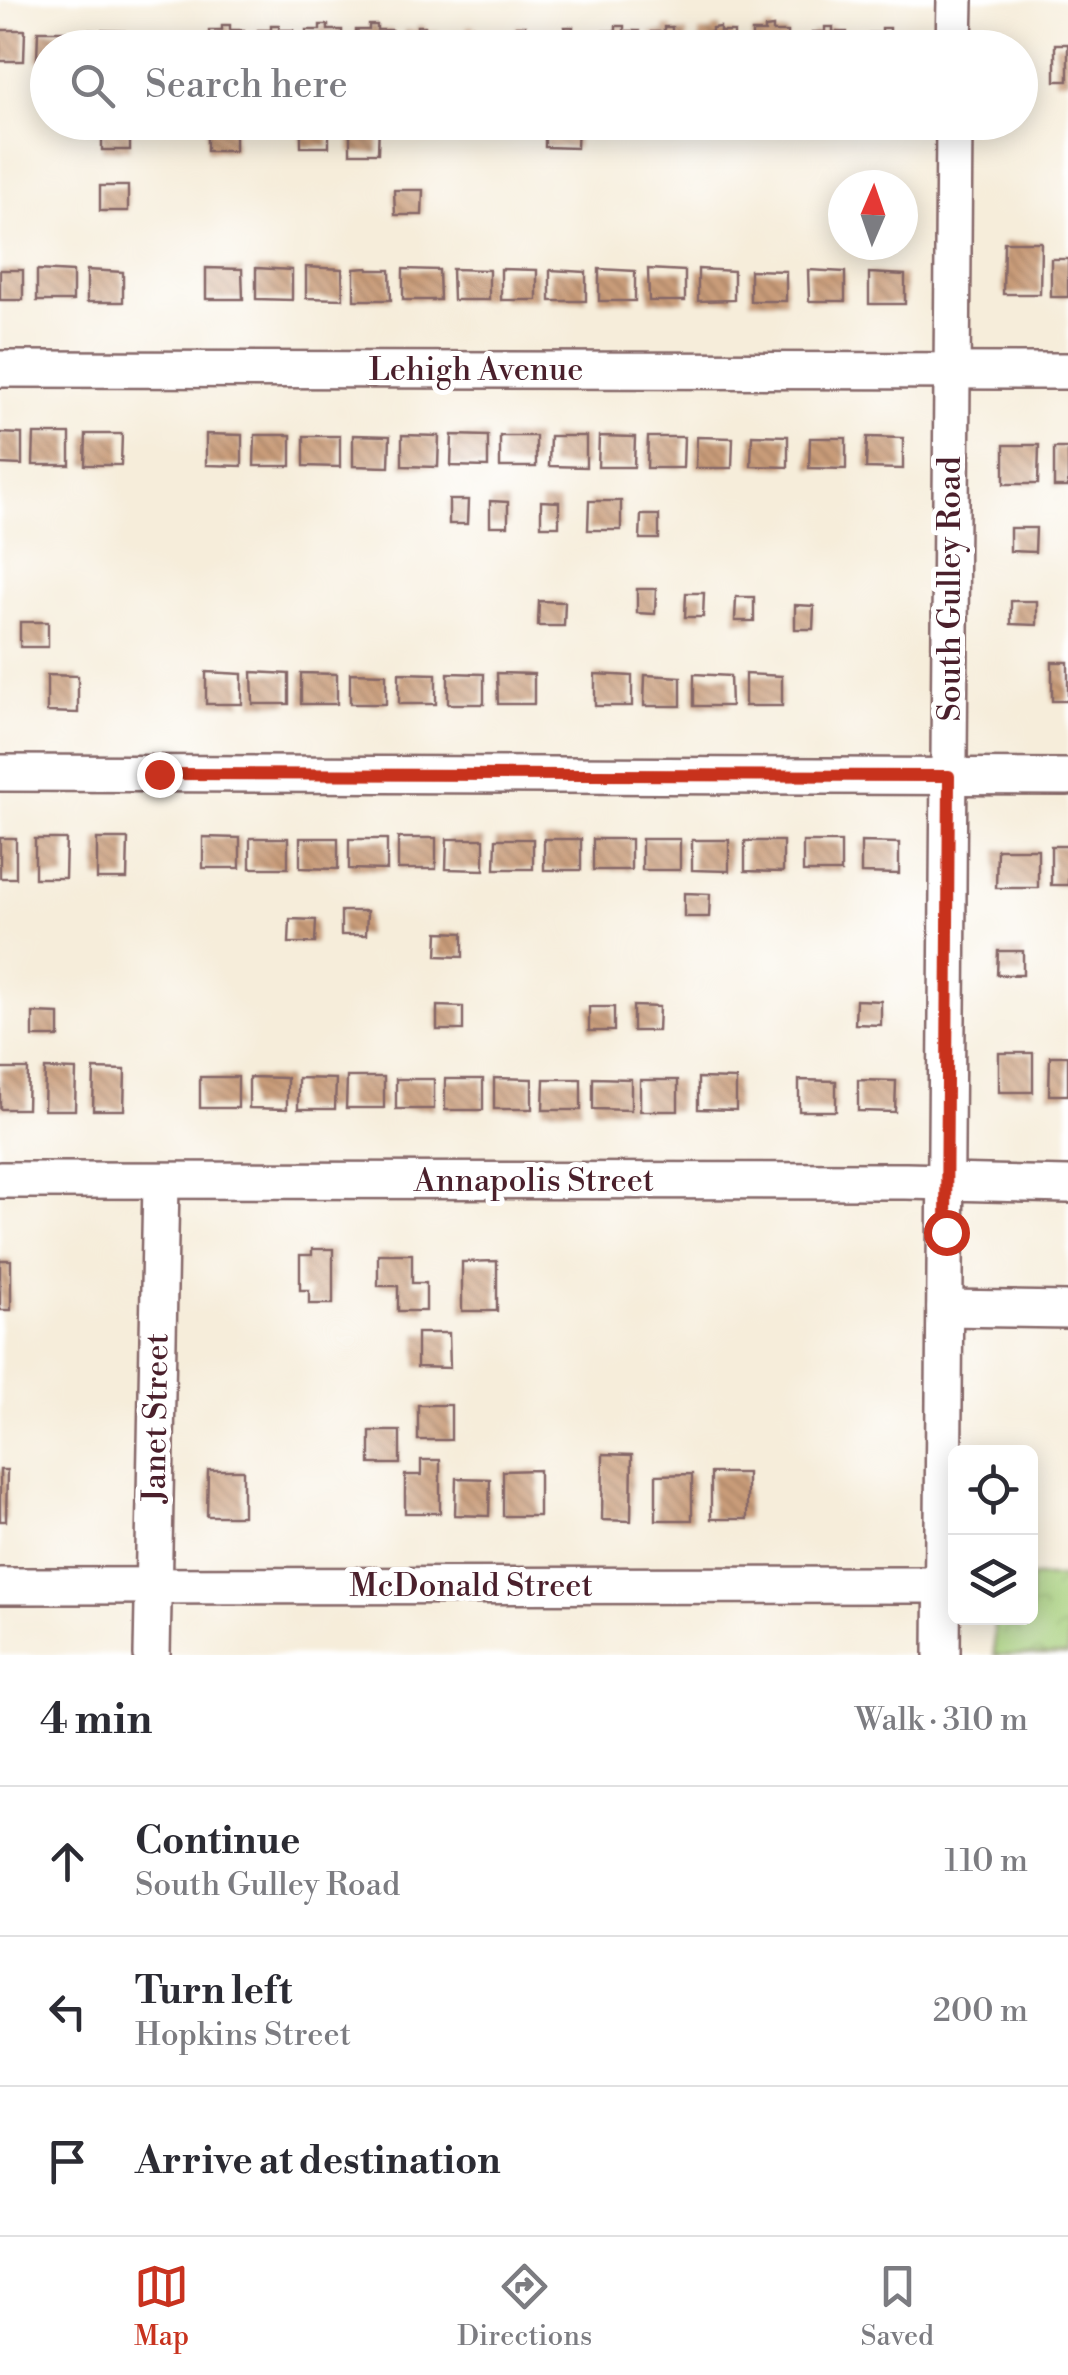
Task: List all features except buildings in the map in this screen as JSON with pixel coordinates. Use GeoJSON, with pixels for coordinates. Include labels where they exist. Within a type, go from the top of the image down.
{"type":"FeatureCollection","features":[{"type":"Feature","properties":{"kind":"street"},"geometry":{"type":"LineString","coordinates":[[954,30],[955,0]]}},
{"type":"Feature","properties":{"kind":"street","name":"South Gulley Road"},"geometry":{"type":"LineString","coordinates":[[942,1655],[954,140]]}},
{"type":"Feature","properties":{"kind":"street","name":"Lehigh Avenue"},"geometry":{"type":"LineString","coordinates":[[0,369],[1068,372]]}},
{"type":"Feature","properties":{"kind":"street"},"geometry":{"type":"LineString","coordinates":[[0,773],[1068,776]]}},
{"type":"Feature","properties":{"kind":"street","name":"Annapolis Street"},"geometry":{"type":"LineString","coordinates":[[0,1180],[1068,1185]]}},
{"type":"Feature","properties":{"kind":"street","name":"Janet Street"},"geometry":{"type":"LineString","coordinates":[[152,1655],[161,1182]]}},
{"type":"Feature","properties":{"kind":"street"},"geometry":{"type":"LineString","coordinates":[[945,1308],[1068,1310]]}},
{"type":"Feature","properties":{"kind":"street","name":"McDonald Street"},"geometry":{"type":"LineString","coordinates":[[0,1586],[943,1585]]}},
{"type":"Feature","properties":{"kind":"green space"},"geometry":{"type":"Polygon","coordinates":[[[1038,1577],[1068,1577],[1068,1655],[994,1655],[994,1625],[1038,1625],[1038,1577]]]}},
{"type":"Feature","properties":{"kind":"route"},"geometry":{"type":"LineString","coordinates":[[159,774],[949,776],[946,1232]]}}]}
